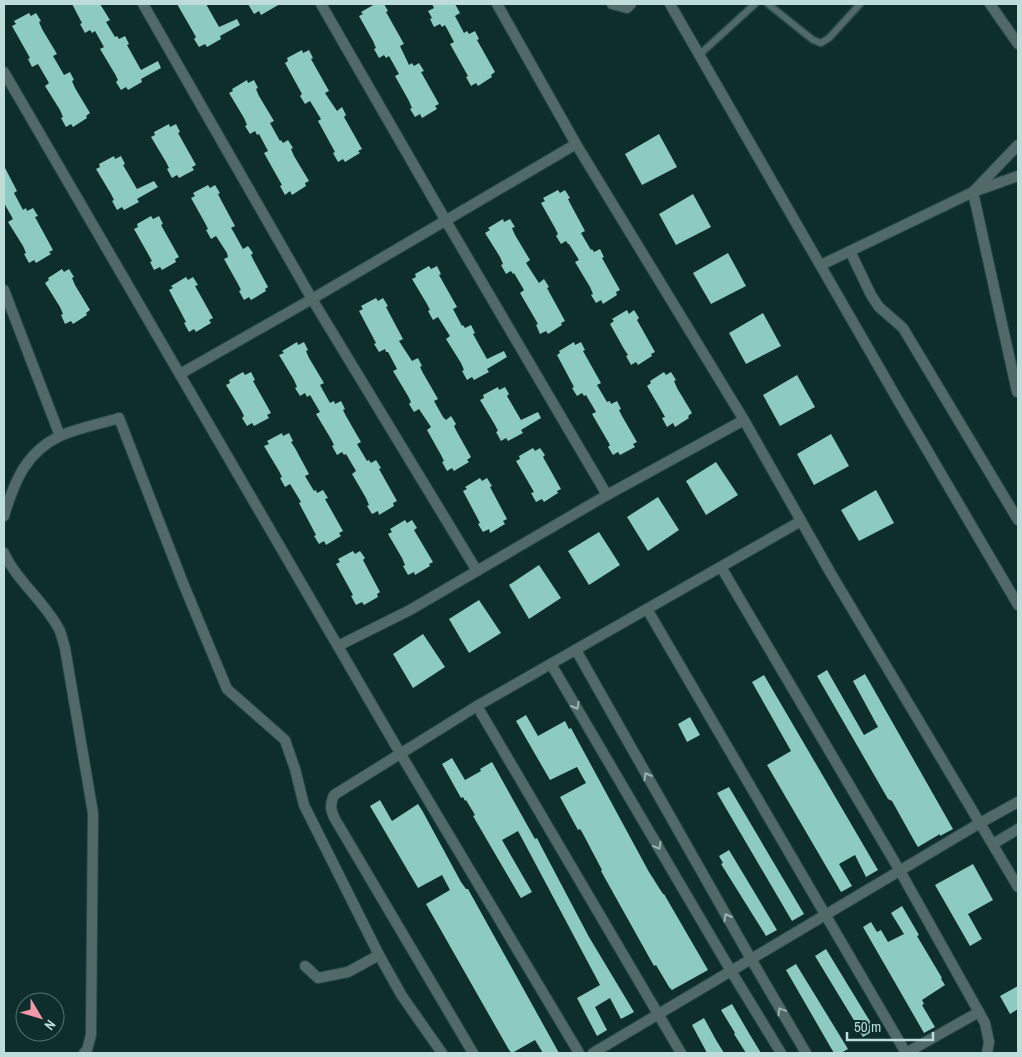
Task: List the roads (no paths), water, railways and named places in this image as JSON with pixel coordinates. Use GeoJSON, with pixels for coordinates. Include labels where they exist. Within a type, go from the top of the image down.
{"type":"FeatureCollection","features":[{"type":"Feature","properties":{"kind":"street"},"geometry":{"type":"LineString","coordinates":[[143,4],[312,300],[478,571]]}},
{"type":"Feature","properties":{"kind":"street"},"geometry":{"type":"LineString","coordinates":[[322,4],[607,496]]}},
{"type":"Feature","properties":{"kind":"street"},"geometry":{"type":"LineString","coordinates":[[497,4],[576,144],[744,420],[801,521],[1018,887]]}},
{"type":"Feature","properties":{"kind":"street"},"geometry":{"type":"LineString","coordinates":[[612,4],[626,8],[631,4]]}},
{"type":"Feature","properties":{"kind":"street"},"geometry":{"type":"LineString","coordinates":[[670,4],[1018,605]]}},
{"type":"Feature","properties":{"kind":"street"},"geometry":{"type":"LineString","coordinates":[[990,4],[1018,44]]}},
{"type":"Feature","properties":{"kind":"street"},"geometry":{"type":"LineString","coordinates":[[4,72],[400,753],[579,1053]]}},
{"type":"Feature","properties":{"kind":"street"},"geometry":{"type":"LineString","coordinates":[[180,374],[312,300],[576,144]]}},
{"type":"Feature","properties":{"kind":"street"},"geometry":{"type":"LineString","coordinates":[[973,192],[1018,145]]}},
{"type":"Feature","properties":{"kind":"street"},"geometry":{"type":"LineString","coordinates":[[821,265],[973,192],[1018,176]]}},
{"type":"Feature","properties":{"kind":"street"},"geometry":{"type":"LineString","coordinates":[[973,192],[1016,392]]}},
{"type":"Feature","properties":{"kind":"street"},"geometry":{"type":"LineString","coordinates":[[850,251],[871,295],[879,307],[903,328],[1018,520]]}},
{"type":"Feature","properties":{"kind":"street"},"geometry":{"type":"LineString","coordinates":[[4,290],[60,436]]}},
{"type":"Feature","properties":{"kind":"street"},"geometry":{"type":"LineString","coordinates":[[4,516],[12,489],[24,466],[46,445],[60,436],[119,418],[183,583],[227,689],[285,740],[304,805],[379,955],[402,996],[442,1053]]}},
{"type":"Feature","properties":{"kind":"street"},"geometry":{"type":"LineString","coordinates":[[338,646],[410,610],[607,496],[744,420]]}},
{"type":"Feature","properties":{"kind":"street"},"geometry":{"type":"LineString","coordinates":[[473,1053],[331,810],[334,795],[477,706],[801,521]]}},
{"type":"Feature","properties":{"kind":"street"},"geometry":{"type":"LineString","coordinates":[[4,553],[9,564],[44,606],[60,630],[65,648],[88,778],[93,813],[91,1035],[87,1050],[84,1053]]}},
{"type":"Feature","properties":{"kind":"street"},"geometry":{"type":"LineString","coordinates":[[721,567],[900,871],[986,1023],[988,1053]]}},
{"type":"Feature","properties":{"kind":"street"},"geometry":{"type":"LineString","coordinates":[[648,609],[906,1053],[979,1012]]}},
{"type":"Feature","properties":{"kind":"street"},"geometry":{"type":"LineString","coordinates":[[576,650],[806,1053]]}},
{"type":"Feature","properties":{"kind":"street"},"geometry":{"type":"LineString","coordinates":[[551,664],[781,1053]]}},
{"type":"Feature","properties":{"kind":"street"},"geometry":{"type":"LineString","coordinates":[[477,706],[681,1053]]}},
{"type":"Feature","properties":{"kind":"street"},"geometry":{"type":"LineString","coordinates":[[593,1053],[1018,802]]}},
{"type":"Feature","properties":{"kind":"street"},"geometry":{"type":"LineString","coordinates":[[993,844],[1018,829]]}},
{"type":"Feature","properties":{"kind":"street"},"geometry":{"type":"LineString","coordinates":[[305,966],[318,978],[348,972],[379,955]]}},
{"type":"Feature","properties":{"kind":"lane"},"geometry":{"type":"LineString","coordinates":[[699,55],[755,4]]}},
{"type":"Feature","properties":{"kind":"lane"},"geometry":{"type":"LineString","coordinates":[[768,4],[813,40],[821,43],[829,38],[860,4]]}}]}
